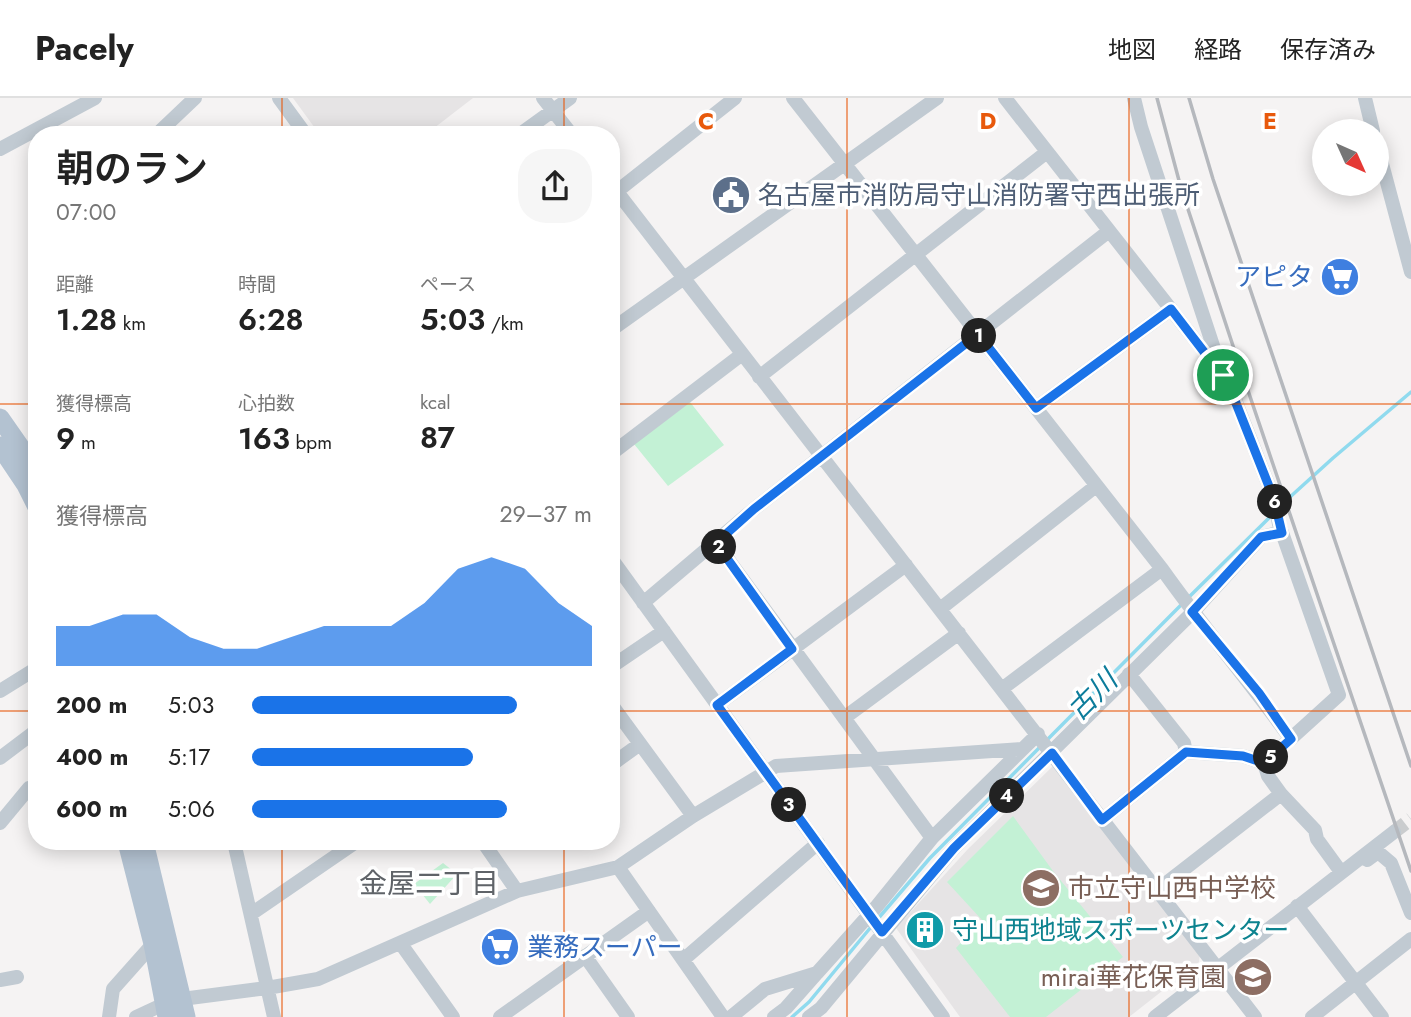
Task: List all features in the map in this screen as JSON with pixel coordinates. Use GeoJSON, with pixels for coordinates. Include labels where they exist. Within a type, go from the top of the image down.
{"type":"FeatureCollection","features":[{"type":"Feature","properties":{"kind":"main road"},"geometry":{"type":"LineString","coordinates":[[0,418],[28,457]]}},
{"type":"Feature","properties":{"kind":"main road"},"geometry":{"type":"LineString","coordinates":[[0,446],[28,489]]}},
{"type":"Feature","properties":{"kind":"main road"},"geometry":{"type":"LineString","coordinates":[[144,850],[153,944],[175,1009]]}},
{"type":"Feature","properties":{"kind":"main road"},"geometry":{"type":"LineString","coordinates":[[145,850],[175,1009]]}},
{"type":"Feature","properties":{"kind":"street"},"geometry":{"type":"LineString","coordinates":[[36,126],[71,104],[95,98]]}},
{"type":"Feature","properties":{"kind":"street"},"geometry":{"type":"LineString","coordinates":[[165,126],[195,98]]}},
{"type":"Feature","properties":{"kind":"street"},"geometry":{"type":"LineString","coordinates":[[279,98],[299,126]]}},
{"type":"Feature","properties":{"kind":"street"},"geometry":{"type":"LineString","coordinates":[[544,98],[565,126]]}},
{"type":"Feature","properties":{"kind":"street"},"geometry":{"type":"LineString","coordinates":[[532,126],[570,98]]}},
{"type":"Feature","properties":{"kind":"street"},"geometry":{"type":"LineString","coordinates":[[620,186],[735,98]]}},
{"type":"Feature","properties":{"kind":"street"},"geometry":{"type":"LineString","coordinates":[[793,98],[1162,569],[1192,612],[1259,693],[1291,739]]}},
{"type":"Feature","properties":{"kind":"street"},"geometry":{"type":"LineString","coordinates":[[620,324],[937,98]]}},
{"type":"Feature","properties":{"kind":"street"},"geometry":{"type":"LineString","coordinates":[[1004,98],[1223,375],[1273,497],[1281,528],[1339,695],[1264,763]]}},
{"type":"Feature","properties":{"kind":"street"},"geometry":{"type":"LineString","coordinates":[[1134,98],[1141,127],[1223,375]]}},
{"type":"Feature","properties":{"kind":"street"},"geometry":{"type":"LineString","coordinates":[[1364,98],[1370,119]]}},
{"type":"Feature","properties":{"kind":"street"},"geometry":{"type":"LineString","coordinates":[[0,149],[28,131]]}},
{"type":"Feature","properties":{"kind":"street"},"geometry":{"type":"LineString","coordinates":[[759,377],[1047,152]]}},
{"type":"Feature","properties":{"kind":"street"},"geometry":{"type":"LineString","coordinates":[[1390,193],[1411,271]]}},
{"type":"Feature","properties":{"kind":"street"},"geometry":{"type":"LineString","coordinates":[[620,200],[1003,688],[1255,1017]]}},
{"type":"Feature","properties":{"kind":"street"},"geometry":{"type":"LineString","coordinates":[[643,603],[754,509],[1109,231]]}},
{"type":"Feature","properties":{"kind":"street"},"geometry":{"type":"LineString","coordinates":[[1036,408],[1171,309]]}},
{"type":"Feature","properties":{"kind":"street"},"geometry":{"type":"LineString","coordinates":[[620,447],[741,355]]}},
{"type":"Feature","properties":{"kind":"street"},"geometry":{"type":"LineString","coordinates":[[940,609],[1096,486]]}},
{"type":"Feature","properties":{"kind":"street"},"geometry":{"type":"LineString","coordinates":[[774,1017],[786,1008],[817,973],[876,923],[1052,753],[1192,612],[1261,537],[1281,528]]}},
{"type":"Feature","properties":{"kind":"street"},"geometry":{"type":"LineString","coordinates":[[716,543],[932,838]]}},
{"type":"Feature","properties":{"kind":"street"},"geometry":{"type":"LineString","coordinates":[[717,705],[906,565]]}},
{"type":"Feature","properties":{"kind":"street"},"geometry":{"type":"LineString","coordinates":[[1003,688],[1162,569]]}},
{"type":"Feature","properties":{"kind":"street"},"geometry":{"type":"LineString","coordinates":[[620,571],[943,1017]]}},
{"type":"Feature","properties":{"kind":"street"},"geometry":{"type":"LineString","coordinates":[[620,661],[664,631]]}},
{"type":"Feature","properties":{"kind":"street"},"geometry":{"type":"LineString","coordinates":[[844,718],[959,633]]}},
{"type":"Feature","properties":{"kind":"street"},"geometry":{"type":"LineString","coordinates":[[0,691],[28,674]]}},
{"type":"Feature","properties":{"kind":"street"},"geometry":{"type":"LineString","coordinates":[[1129,674],[1179,737],[1186,752]]}},
{"type":"Feature","properties":{"kind":"street"},"geometry":{"type":"LineString","coordinates":[[620,716],[693,816]]}},
{"type":"Feature","properties":{"kind":"street"},"geometry":{"type":"LineString","coordinates":[[819,1014],[932,838],[1038,734]]}},
{"type":"Feature","properties":{"kind":"street"},"geometry":{"type":"LineString","coordinates":[[0,758],[28,737]]}},
{"type":"Feature","properties":{"kind":"street"},"geometry":{"type":"LineString","coordinates":[[620,758],[640,744]]}},
{"type":"Feature","properties":{"kind":"street"},"geometry":{"type":"LineString","coordinates":[[136,1017],[318,979],[517,891],[618,867],[693,816],[776,766],[1021,749]]}},
{"type":"Feature","properties":{"kind":"street"},"geometry":{"type":"LineString","coordinates":[[1102,820],[1186,752],[1243,756],[1264,763]]}},
{"type":"Feature","properties":{"kind":"street"},"geometry":{"type":"LineString","coordinates":[[1264,763],[1268,776],[1315,830],[1317,839],[1341,872]]}},
{"type":"Feature","properties":{"kind":"street"},"geometry":{"type":"LineString","coordinates":[[0,822],[28,789]]}},
{"type":"Feature","properties":{"kind":"street"},"geometry":{"type":"LineString","coordinates":[[1156,891],[1281,794]]}},
{"type":"Feature","properties":{"kind":"street"},"geometry":{"type":"LineString","coordinates":[[1155,1017],[1394,832]]}},
{"type":"Feature","properties":{"kind":"street"},"geometry":{"type":"LineString","coordinates":[[683,960],[818,843]]}},
{"type":"Feature","properties":{"kind":"street"},"geometry":{"type":"LineString","coordinates":[[236,850],[274,1017]]}},
{"type":"Feature","properties":{"kind":"street"},"geometry":{"type":"LineString","coordinates":[[251,914],[344,850]]}},
{"type":"Feature","properties":{"kind":"street"},"geometry":{"type":"LineString","coordinates":[[494,850],[517,891]]}},
{"type":"Feature","properties":{"kind":"street"},"geometry":{"type":"LineString","coordinates":[[1341,872],[1354,870],[1378,852],[1391,863],[1411,913]]}},
{"type":"Feature","properties":{"kind":"street"},"geometry":{"type":"LineString","coordinates":[[618,867],[723,1017]]}},
{"type":"Feature","properties":{"kind":"street"},"geometry":{"type":"LineString","coordinates":[[1297,906],[1382,1017]]}},
{"type":"Feature","properties":{"kind":"street"},"geometry":{"type":"LineString","coordinates":[[500,1017],[649,911]]}},
{"type":"Feature","properties":{"kind":"street"},"geometry":{"type":"LineString","coordinates":[[1312,1017],[1411,939]]}},
{"type":"Feature","properties":{"kind":"street"},"geometry":{"type":"LineString","coordinates":[[109,1017],[113,989],[153,944]]}},
{"type":"Feature","properties":{"kind":"street"},"geometry":{"type":"LineString","coordinates":[[401,944],[453,1017]]}},
{"type":"Feature","properties":{"kind":"street"},"geometry":{"type":"LineString","coordinates":[[585,957],[628,1017]]}},
{"type":"Feature","properties":{"kind":"street"},"geometry":{"type":"LineString","coordinates":[[731,1017],[765,989],[817,973]]}},
{"type":"Feature","properties":{"kind":"street"},"geometry":{"type":"LineString","coordinates":[[0,980],[16,977]]}},
{"type":"Feature","properties":{"kind":"shaded area"},"geometry":{"type":"Polygon","coordinates":[[[293,98],[473,98],[437,126],[313,126],[293,98]]]}},
{"type":"Feature","properties":{"kind":"shaded area","name":"市立守山西中学校"},"geometry":{"type":"Polygon","coordinates":[[[1053,766],[1200,953],[1199,962],[1129,1017],[960,1017],[896,928],[968,849],[1053,766]]]}},
{"type":"Feature","properties":{"kind":"green space"},"geometry":{"type":"Polygon","coordinates":[[[690,402],[724,445],[668,486],[634,444],[690,402]]]}},
{"type":"Feature","properties":{"kind":"green space"},"geometry":{"type":"Polygon","coordinates":[[[1013,816],[1053,871],[1123,957],[1046,1017],[1010,1017],[956,948],[982,920],[947,882],[1013,816]]]}},
{"type":"Feature","properties":{"kind":"green space"},"geometry":{"type":"Polygon","coordinates":[[[443,863],[457,874],[430,904],[414,884],[443,863]]]}},
{"type":"Feature","properties":{"kind":"waterway","name":"古川"},"geometry":{"type":"LineString","coordinates":[[1279,507],[1411,392]]}},
{"type":"Feature","properties":{"kind":"waterway","name":"古川"},"geometry":{"type":"LineString","coordinates":[[1187,599],[1274,513]]}},
{"type":"Feature","properties":{"kind":"waterway","name":"古川"},"geometry":{"type":"LineString","coordinates":[[1047,740],[1182,604]]}},
{"type":"Feature","properties":{"kind":"waterway","name":"古川"},"geometry":{"type":"LineString","coordinates":[[876,921],[930,858],[1041,746]]}},
{"type":"Feature","properties":{"kind":"waterway","name":"古川"},"geometry":{"type":"LineString","coordinates":[[792,1017],[809,1002],[871,927]]}},
{"type":"Feature","properties":{"kind":"tunnel"},"geometry":{"type":"LineString","coordinates":[[1394,832],[1411,819]]}},
{"type":"Feature","properties":{"kind":"railway"},"geometry":{"type":"LineString","coordinates":[[1157,98],[1181,188],[1411,871]]}},
{"type":"Feature","properties":{"kind":"railway"},"geometry":{"type":"LineString","coordinates":[[1189,98],[1213,179],[1411,766]]}},
{"type":"Feature","properties":{"kind":"place","name":"名古屋市消防局守山消防署守西出張所"},"geometry":{"type":"Point","coordinates":[731,195]}},
{"type":"Feature","properties":{"kind":"place","name":"アピタ"},"geometry":{"type":"Point","coordinates":[1340,277]}},
{"type":"Feature","properties":{"kind":"place","name":"市立守山西中学校"},"geometry":{"type":"Point","coordinates":[1041,888]}},
{"type":"Feature","properties":{"kind":"place","name":"守山西地域スポーツセンター"},"geometry":{"type":"Point","coordinates":[925,930]}},
{"type":"Feature","properties":{"kind":"place","name":"業務スーパー"},"geometry":{"type":"Point","coordinates":[500,947]}},
{"type":"Feature","properties":{"kind":"place","name":"mirai華花保育園"},"geometry":{"type":"Point","coordinates":[1253,977]}},
{"type":"Feature","properties":{"kind":"district","name":"金屋二丁目"},"geometry":{"type":"Point","coordinates":[429,883]}},
{"type":"Feature","properties":{"kind":"route"},"geometry":{"type":"LineString","coordinates":[[1171,309],[1223,375],[1263,467],[1282,533],[1261,537],[1192,612],[1259,693],[1291,739],[1264,763],[1243,756],[1186,752],[1102,820],[1052,753],[954,848],[882,932],[717,705],[792,649],[716,543],[754,509],[978,334],[1036,408],[1171,309]]}}]}
